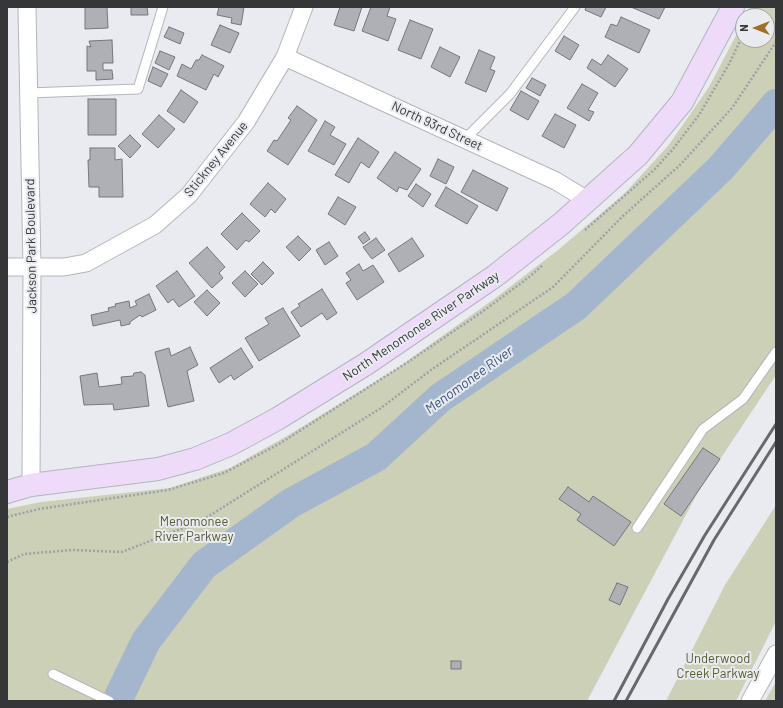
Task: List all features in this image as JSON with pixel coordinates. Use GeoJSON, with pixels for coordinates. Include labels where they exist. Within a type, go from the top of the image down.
{"type":"FeatureCollection","features":[{"type":"Feature","properties":{"kind":"street","name":"Jackson Park Boulevard"},"geometry":{"type":"LineString","coordinates":[[28,7],[28,93],[32,267],[31,485]]}},
{"type":"Feature","properties":{"kind":"street","name":"Stickney Avenue"},"geometry":{"type":"LineString","coordinates":[[7,267],[64,267],[86,263],[155,225],[189,195],[246,122],[285,57],[304,7]]}},
{"type":"Feature","properties":{"kind":"street","name":"North Menomonee River Parkway"},"geometry":{"type":"LineString","coordinates":[[7,492],[31,485],[158,468],[195,459],[231,444],[277,420],[366,364],[489,280],[561,224],[638,156],[682,102],[733,7]]}},
{"type":"Feature","properties":{"kind":"street","name":"North 93rd Street"},"geometry":{"type":"LineString","coordinates":[[285,57],[466,138],[556,181],[587,200]]}},
{"type":"Feature","properties":{"kind":"street"},"geometry":{"type":"LineString","coordinates":[[750,701],[776,654]]}},
{"type":"Feature","properties":{"kind":"lane"},"geometry":{"type":"LineString","coordinates":[[28,93],[138,89],[163,7]]}},
{"type":"Feature","properties":{"kind":"lane"},"geometry":{"type":"LineString","coordinates":[[466,138],[510,94],[575,7]]}},
{"type":"Feature","properties":{"kind":"lane"},"geometry":{"type":"LineString","coordinates":[[637,528],[703,429],[743,399],[776,352]]}},
{"type":"Feature","properties":{"kind":"lane"},"geometry":{"type":"LineString","coordinates":[[53,674],[109,701]]}},
{"type":"Feature","properties":{"kind":"path"},"geometry":{"type":"LineString","coordinates":[[7,562],[24,554],[72,550],[122,552],[201,521],[381,408],[431,370],[553,287],[623,216],[680,165],[732,108],[776,42]]}},
{"type":"Feature","properties":{"kind":"green space","name":"Menomonee River Parkway"},"geometry":{"type":"Polygon","coordinates":[[[776,7],[776,375],[697,494],[587,701],[7,701],[7,509],[41,502],[170,488],[230,468],[287,436],[396,369],[494,299],[558,250],[624,194],[668,146],[709,87],[735,37],[735,48],[775,48],[775,8],[750,8],[776,7]]]}},
{"type":"Feature","properties":{"kind":"green space","name":"Underwood Creek Parkway"},"geometry":{"type":"Polygon","coordinates":[[[776,505],[776,621],[736,701],[666,701],[725,585],[776,505]]]}},
{"type":"Feature","properties":{"kind":"green space"},"geometry":{"type":"Polygon","coordinates":[[[776,682],[776,701],[765,701],[766,699],[776,682]]]}},
{"type":"Feature","properties":{"kind":"building"},"geometry":{"type":"Polygon","coordinates":[[[85,7],[107,7],[108,28],[85,29],[85,7]]]}},
{"type":"Feature","properties":{"kind":"building"},"geometry":{"type":"Polygon","coordinates":[[[131,7],[147,7],[148,15],[131,15],[131,7]]]}},
{"type":"Feature","properties":{"kind":"building"},"geometry":{"type":"Polygon","coordinates":[[[219,7],[244,7],[241,25],[231,23],[232,18],[217,15],[219,7]]]}},
{"type":"Feature","properties":{"kind":"building"},"geometry":{"type":"Polygon","coordinates":[[[340,7],[362,7],[354,31],[334,25],[340,7]]]}},
{"type":"Feature","properties":{"kind":"building"},"geometry":{"type":"Polygon","coordinates":[[[371,7],[390,7],[387,16],[396,19],[388,41],[362,31],[371,7]]]}},
{"type":"Feature","properties":{"kind":"building"},"geometry":{"type":"Polygon","coordinates":[[[586,7],[606,7],[601,17],[585,10],[586,7]]]}},
{"type":"Feature","properties":{"kind":"building"},"geometry":{"type":"Polygon","coordinates":[[[631,7],[665,7],[659,19],[631,7]]]}},
{"type":"Feature","properties":{"kind":"building"},"geometry":{"type":"Polygon","coordinates":[[[621,17],[650,30],[639,53],[605,37],[611,24],[617,26],[621,17]]]}},
{"type":"Feature","properties":{"kind":"building"},"geometry":{"type":"Polygon","coordinates":[[[410,20],[433,29],[421,59],[398,50],[410,20]]]}},
{"type":"Feature","properties":{"kind":"building"},"geometry":{"type":"Polygon","coordinates":[[[220,25],[239,33],[230,53],[211,45],[220,25]]]}},
{"type":"Feature","properties":{"kind":"building"},"geometry":{"type":"Polygon","coordinates":[[[169,27],[184,33],[180,44],[164,37],[169,27]]]}},
{"type":"Feature","properties":{"kind":"building"},"geometry":{"type":"Polygon","coordinates":[[[564,36],[579,45],[570,60],[555,51],[564,36]]]}},
{"type":"Feature","properties":{"kind":"building"},"geometry":{"type":"Polygon","coordinates":[[[112,40],[113,63],[103,63],[103,70],[112,70],[113,79],[96,80],[96,71],[87,71],[87,46],[91,47],[89,41],[112,40]]]}},
{"type":"Feature","properties":{"kind":"building"},"geometry":{"type":"Polygon","coordinates":[[[440,47],[460,57],[450,77],[431,67],[440,47]]]}},
{"type":"Feature","properties":{"kind":"building"},"geometry":{"type":"Polygon","coordinates":[[[479,50],[495,57],[490,69],[495,71],[486,92],[465,83],[479,50]]]}},
{"type":"Feature","properties":{"kind":"building"},"geometry":{"type":"Polygon","coordinates":[[[160,51],[175,57],[169,70],[155,63],[160,51]]]}},
{"type":"Feature","properties":{"kind":"building"},"geometry":{"type":"Polygon","coordinates":[[[202,55],[224,66],[218,77],[214,74],[206,90],[177,76],[182,64],[191,69],[196,60],[199,60],[202,55]]]}},
{"type":"Feature","properties":{"kind":"building"},"geometry":{"type":"Polygon","coordinates":[[[608,55],[628,69],[615,87],[587,68],[592,59],[601,65],[608,55]]]}},
{"type":"Feature","properties":{"kind":"building"},"geometry":{"type":"Polygon","coordinates":[[[153,67],[168,74],[161,87],[148,81],[153,67]]]}},
{"type":"Feature","properties":{"kind":"building"},"geometry":{"type":"Polygon","coordinates":[[[532,78],[546,85],[540,96],[526,88],[532,78]]]}},
{"type":"Feature","properties":{"kind":"building"},"geometry":{"type":"Polygon","coordinates":[[[582,84],[598,93],[588,110],[594,112],[589,121],[567,108],[582,84]]]}},
{"type":"Feature","properties":{"kind":"building"},"geometry":{"type":"Polygon","coordinates":[[[181,90],[198,102],[184,123],[167,111],[181,90]]]}},
{"type":"Feature","properties":{"kind":"building"},"geometry":{"type":"Polygon","coordinates":[[[521,91],[539,101],[528,120],[510,110],[521,91]]]}},
{"type":"Feature","properties":{"kind":"building"},"geometry":{"type":"Polygon","coordinates":[[[88,99],[116,99],[116,135],[88,135],[88,99]]]}},
{"type":"Feature","properties":{"kind":"building"},"geometry":{"type":"Polygon","coordinates":[[[297,106],[317,120],[288,165],[267,151],[274,140],[277,141],[291,120],[288,118],[297,106]]]}},
{"type":"Feature","properties":{"kind":"building"},"geometry":{"type":"Polygon","coordinates":[[[555,114],[576,125],[564,148],[542,136],[555,114]]]}},
{"type":"Feature","properties":{"kind":"building"},"geometry":{"type":"Polygon","coordinates":[[[159,115],[175,129],[158,148],[142,134],[159,115]]]}},
{"type":"Feature","properties":{"kind":"building"},"geometry":{"type":"Polygon","coordinates":[[[325,121],[335,127],[330,135],[346,144],[334,165],[308,151],[325,121]]]}},
{"type":"Feature","properties":{"kind":"building"},"geometry":{"type":"Polygon","coordinates":[[[130,135],[141,146],[130,158],[118,146],[130,135]]]}},
{"type":"Feature","properties":{"kind":"building"},"geometry":{"type":"Polygon","coordinates":[[[358,138],[379,152],[369,168],[361,162],[349,183],[335,175],[358,138]]]}},
{"type":"Feature","properties":{"kind":"building"},"geometry":{"type":"Polygon","coordinates":[[[90,148],[115,148],[115,160],[122,159],[123,197],[99,197],[99,187],[89,187],[88,160],[90,160],[90,148]]]}},
{"type":"Feature","properties":{"kind":"building"},"geometry":{"type":"Polygon","coordinates":[[[395,152],[421,169],[407,190],[399,187],[397,192],[377,178],[395,152]]]}},
{"type":"Feature","properties":{"kind":"building"},"geometry":{"type":"Polygon","coordinates":[[[438,159],[454,167],[446,184],[430,176],[438,159]]]}},
{"type":"Feature","properties":{"kind":"building"},"geometry":{"type":"Polygon","coordinates":[[[473,170],[508,188],[497,211],[461,192],[473,170]]]}},
{"type":"Feature","properties":{"kind":"building"},"geometry":{"type":"Polygon","coordinates":[[[268,183],[286,199],[275,213],[271,209],[265,217],[250,204],[268,183]]]}},
{"type":"Feature","properties":{"kind":"building"},"geometry":{"type":"Polygon","coordinates":[[[416,184],[431,194],[423,207],[408,196],[416,184]]]}},
{"type":"Feature","properties":{"kind":"building"},"geometry":{"type":"Polygon","coordinates":[[[446,187],[478,206],[467,224],[435,206],[446,187]]]}},
{"type":"Feature","properties":{"kind":"building"},"geometry":{"type":"Polygon","coordinates":[[[338,197],[356,207],[345,225],[328,214],[338,197]]]}},
{"type":"Feature","properties":{"kind":"building"},"geometry":{"type":"Polygon","coordinates":[[[242,213],[260,231],[249,242],[246,240],[237,250],[221,234],[242,213]]]}},
{"type":"Feature","properties":{"kind":"building"},"geometry":{"type":"Polygon","coordinates":[[[365,232],[370,239],[363,244],[358,237],[365,232]]]}},
{"type":"Feature","properties":{"kind":"building"},"geometry":{"type":"Polygon","coordinates":[[[298,236],[311,249],[299,261],[286,247],[298,236]]]}},
{"type":"Feature","properties":{"kind":"building"},"geometry":{"type":"Polygon","coordinates":[[[376,238],[385,250],[372,259],[363,247],[376,238]]]}},
{"type":"Feature","properties":{"kind":"building"},"geometry":{"type":"Polygon","coordinates":[[[412,238],[424,256],[399,272],[388,254],[412,238]]]}},
{"type":"Feature","properties":{"kind":"building"},"geometry":{"type":"Polygon","coordinates":[[[329,242],[338,256],[325,265],[316,250],[329,242]]]}},
{"type":"Feature","properties":{"kind":"building"},"geometry":{"type":"Polygon","coordinates":[[[207,247],[225,267],[219,273],[223,278],[212,288],[189,263],[207,247]]]}},
{"type":"Feature","properties":{"kind":"building"},"geometry":{"type":"Polygon","coordinates":[[[263,262],[274,273],[262,285],[251,274],[263,262]]]}},
{"type":"Feature","properties":{"kind":"building"},"geometry":{"type":"Polygon","coordinates":[[[359,264],[363,271],[373,265],[384,282],[357,300],[346,283],[351,280],[346,273],[359,264]]]}},
{"type":"Feature","properties":{"kind":"building"},"geometry":{"type":"Polygon","coordinates":[[[177,271],[195,296],[179,307],[173,299],[168,303],[156,286],[177,271]]]}},
{"type":"Feature","properties":{"kind":"building"},"geometry":{"type":"Polygon","coordinates":[[[245,271],[258,284],[245,297],[232,283],[245,271]]]}},
{"type":"Feature","properties":{"kind":"building"},"geometry":{"type":"Polygon","coordinates":[[[322,289],[337,313],[327,320],[322,313],[301,327],[291,312],[300,306],[298,304],[322,289]]]}},
{"type":"Feature","properties":{"kind":"building"},"geometry":{"type":"Polygon","coordinates":[[[207,290],[220,303],[207,316],[194,302],[207,290]]]}},
{"type":"Feature","properties":{"kind":"building"},"geometry":{"type":"Polygon","coordinates":[[[149,294],[156,310],[142,317],[140,315],[130,322],[130,324],[121,326],[120,320],[93,326],[91,315],[109,311],[108,308],[116,306],[115,304],[129,301],[130,308],[137,305],[135,301],[149,294]]]}},
{"type":"Feature","properties":{"kind":"building"},"geometry":{"type":"Polygon","coordinates":[[[283,308],[300,336],[259,361],[245,338],[269,324],[265,318],[283,308]]]}},
{"type":"Feature","properties":{"kind":"building"},"geometry":{"type":"Polygon","coordinates":[[[190,347],[198,365],[187,371],[194,401],[168,407],[155,352],[169,348],[171,356],[190,347]]]}},
{"type":"Feature","properties":{"kind":"building"},"geometry":{"type":"Polygon","coordinates":[[[241,348],[253,367],[234,380],[231,375],[219,383],[210,368],[241,348]]]}},
{"type":"Feature","properties":{"kind":"building"},"geometry":{"type":"Polygon","coordinates":[[[141,372],[145,375],[149,406],[114,410],[113,404],[84,405],[80,376],[97,373],[99,387],[122,384],[121,377],[133,376],[134,373],[141,372]]]}},
{"type":"Feature","properties":{"kind":"building"},"geometry":{"type":"Polygon","coordinates":[[[703,448],[720,459],[681,516],[664,504],[703,448]]]}},
{"type":"Feature","properties":{"kind":"building"},"geometry":{"type":"Polygon","coordinates":[[[568,487],[589,502],[593,496],[631,522],[614,546],[577,520],[581,514],[559,499],[568,487]]]}},
{"type":"Feature","properties":{"kind":"building"},"geometry":{"type":"Polygon","coordinates":[[[617,583],[628,587],[620,605],[609,600],[617,583]]]}},
{"type":"Feature","properties":{"kind":"building"},"geometry":{"type":"Polygon","coordinates":[[[451,661],[461,661],[461,669],[451,669],[451,661]]]}},
{"type":"Feature","properties":{"kind":"waterway","name":"Menomonee River"},"geometry":{"type":"LineString","coordinates":[[117,701],[146,641],[204,565],[291,503],[376,457],[440,398],[576,306],[721,168],[776,104]]}},
{"type":"Feature","properties":{"kind":"railway"},"geometry":{"type":"LineString","coordinates":[[614,701],[668,599],[705,535],[776,424]]}},
{"type":"Feature","properties":{"kind":"railway"},"geometry":{"type":"LineString","coordinates":[[626,701],[714,540],[776,442]]}}]}
